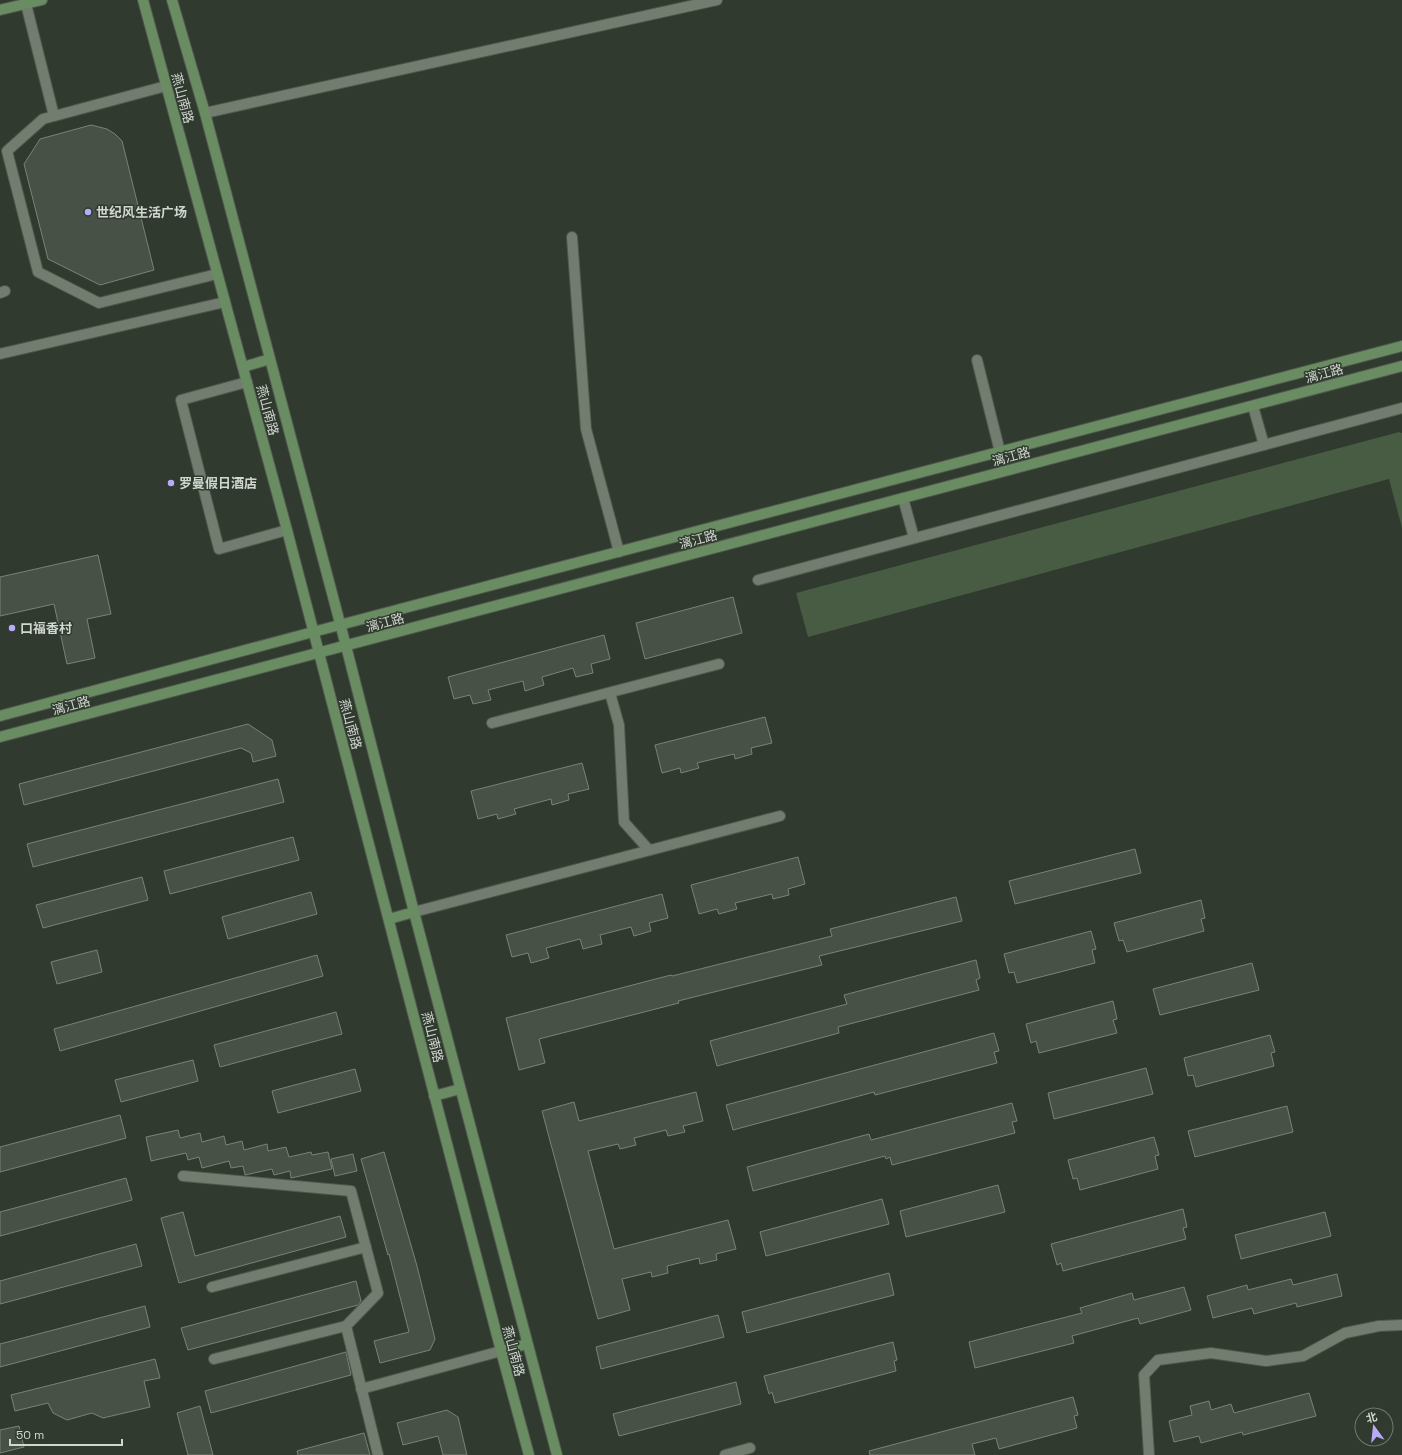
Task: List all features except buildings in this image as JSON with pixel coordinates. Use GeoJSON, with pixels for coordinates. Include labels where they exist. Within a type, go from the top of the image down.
{"type":"FeatureCollection","features":[{"type":"Feature","properties":{"kind":"main road"},"geometry":{"type":"LineString","coordinates":[[0,10],[42,0]]}},
{"type":"Feature","properties":{"kind":"main road","name":"燕山南路"},"geometry":{"type":"LineString","coordinates":[[143,0],[287,530],[500,1351],[529,1455]]}},
{"type":"Feature","properties":{"kind":"main road","name":"燕山南路"},"geometry":{"type":"LineString","coordinates":[[172,0],[204,113],[346,646],[460,1090],[557,1455]]}},
{"type":"Feature","properties":{"kind":"main road","name":"漓江路"},"geometry":{"type":"LineString","coordinates":[[0,716],[313,632],[1402,346]]}},
{"type":"Feature","properties":{"kind":"main road"},"geometry":{"type":"LineString","coordinates":[[242,367],[270,360]]}},
{"type":"Feature","properties":{"kind":"main road","name":"漓江路"},"geometry":{"type":"LineString","coordinates":[[0,737],[1402,366]]}},
{"type":"Feature","properties":{"kind":"main road"},"geometry":{"type":"LineString","coordinates":[[389,919],[414,912]]}},
{"type":"Feature","properties":{"kind":"main road"},"geometry":{"type":"LineString","coordinates":[[434,1096],[460,1090]]}},
{"type":"Feature","properties":{"kind":"main road"},"geometry":{"type":"LineString","coordinates":[[500,1351],[527,1344]]}},
{"type":"Feature","properties":{"kind":"street"},"geometry":{"type":"LineString","coordinates":[[204,113],[717,0]]}},
{"type":"Feature","properties":{"kind":"street"},"geometry":{"type":"LineString","coordinates":[[26,4],[54,116]]}},
{"type":"Feature","properties":{"kind":"street"},"geometry":{"type":"LineString","coordinates":[[166,86],[43,119],[7,151],[38,272],[99,303],[217,274]]}},
{"type":"Feature","properties":{"kind":"street"},"geometry":{"type":"LineString","coordinates":[[572,237],[586,429],[619,552]]}},
{"type":"Feature","properties":{"kind":"street"},"geometry":{"type":"LineString","coordinates":[[0,354],[225,302]]}},
{"type":"Feature","properties":{"kind":"street"},"geometry":{"type":"LineString","coordinates":[[976,360],[1000,452]]}},
{"type":"Feature","properties":{"kind":"street"},"geometry":{"type":"LineString","coordinates":[[247,382],[181,400],[218,548],[287,530]]}},
{"type":"Feature","properties":{"kind":"street"},"geometry":{"type":"LineString","coordinates":[[1253,406],[1264,445]]}},
{"type":"Feature","properties":{"kind":"street"},"geometry":{"type":"LineString","coordinates":[[758,580],[1402,408]]}},
{"type":"Feature","properties":{"kind":"street"},"geometry":{"type":"LineString","coordinates":[[903,498],[914,538]]}},
{"type":"Feature","properties":{"kind":"street"},"geometry":{"type":"LineString","coordinates":[[492,724],[719,664]]}},
{"type":"Feature","properties":{"kind":"street"},"geometry":{"type":"LineString","coordinates":[[610,693],[619,725],[624,822],[649,850]]}},
{"type":"Feature","properties":{"kind":"street"},"geometry":{"type":"LineString","coordinates":[[414,912],[780,816]]}},
{"type":"Feature","properties":{"kind":"street"},"geometry":{"type":"LineString","coordinates":[[183,1176],[351,1191],[378,1293],[346,1326],[214,1360]]}},
{"type":"Feature","properties":{"kind":"street"},"geometry":{"type":"LineString","coordinates":[[212,1287],[366,1248]]}},
{"type":"Feature","properties":{"kind":"street"},"geometry":{"type":"LineString","coordinates":[[1149,1455],[1144,1375],[1158,1360],[1211,1354],[1266,1362],[1303,1356],[1345,1333],[1379,1326],[1402,1325]]}},
{"type":"Feature","properties":{"kind":"street"},"geometry":{"type":"LineString","coordinates":[[346,1326],[378,1455]]}},
{"type":"Feature","properties":{"kind":"street"},"geometry":{"type":"LineString","coordinates":[[361,1389],[500,1351]]}},
{"type":"Feature","properties":{"kind":"street"},"geometry":{"type":"LineString","coordinates":[[725,1455],[750,1448]]}},
{"type":"Feature","properties":{"kind":"green space"},"geometry":{"type":"Polygon","coordinates":[[[1399,432],[1402,433],[1402,528],[1389,479],[808,637],[796,593],[1399,432]]]}},
{"type":"Feature","properties":{"kind":"place","name":"世纪风生活广场"},"geometry":{"type":"Point","coordinates":[88,212]}},
{"type":"Feature","properties":{"kind":"place","name":"罗曼假日酒店"},"geometry":{"type":"Point","coordinates":[171,483]}},
{"type":"Feature","properties":{"kind":"place","name":"口福香村"},"geometry":{"type":"Point","coordinates":[12,628]}}]}
